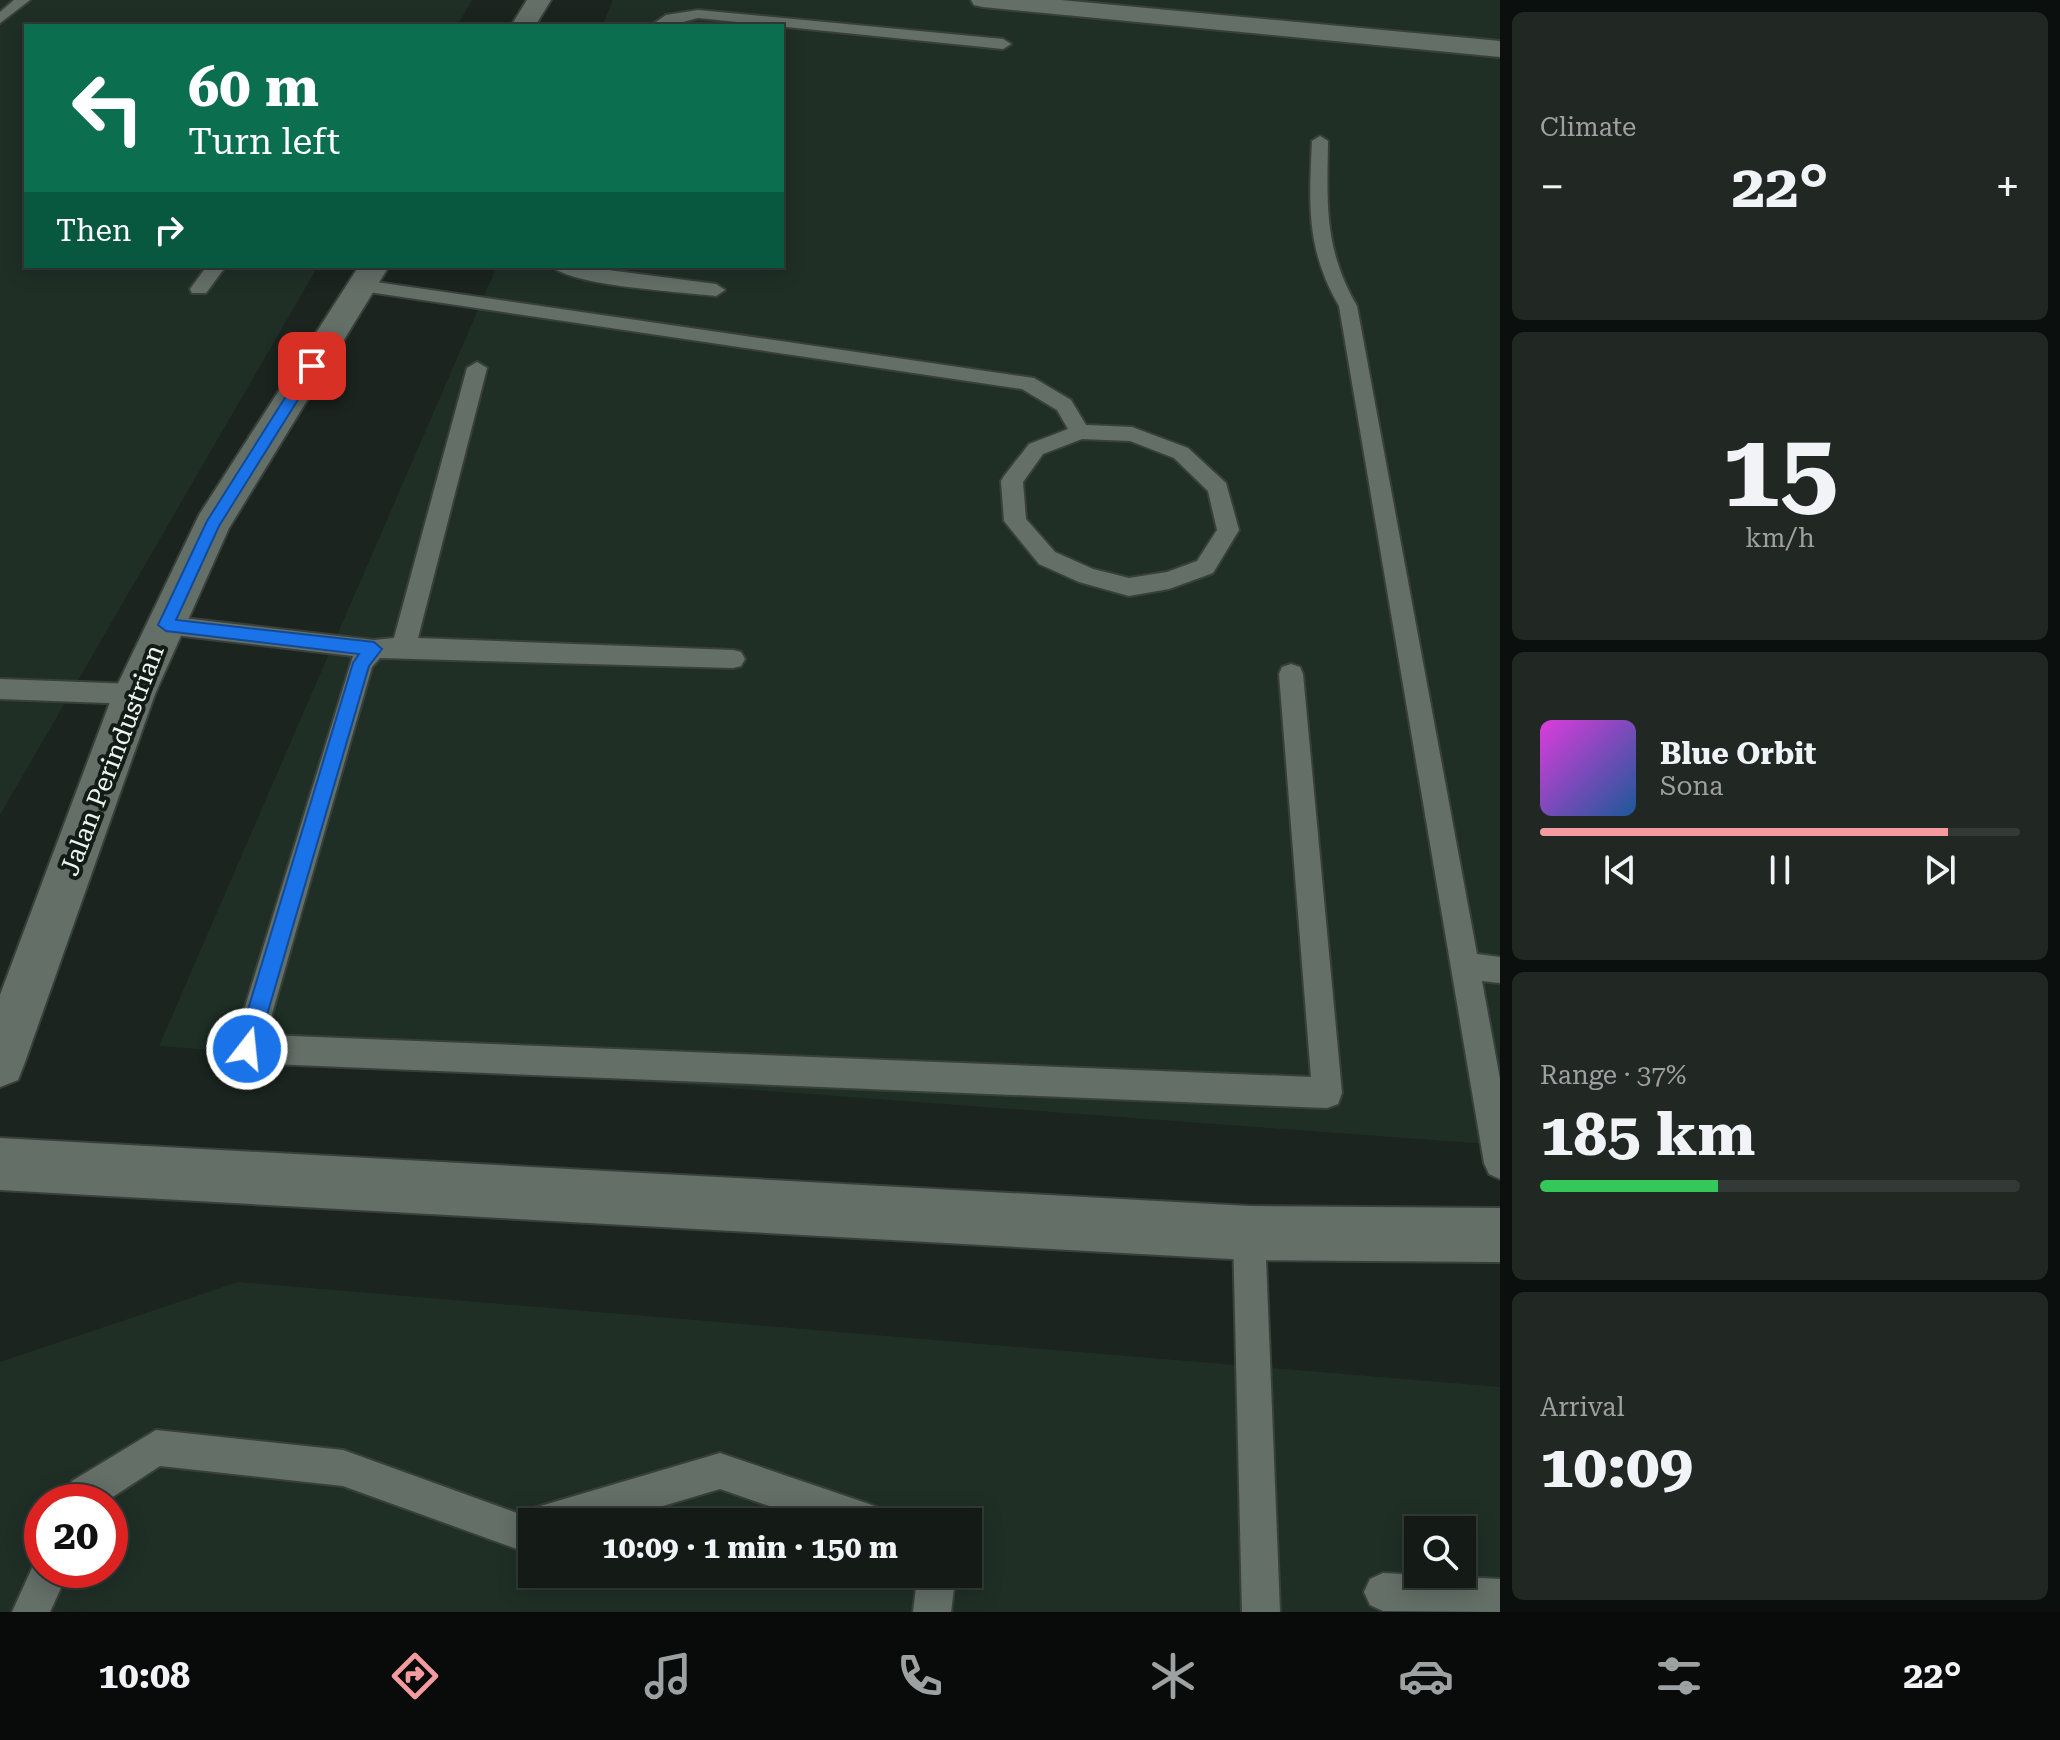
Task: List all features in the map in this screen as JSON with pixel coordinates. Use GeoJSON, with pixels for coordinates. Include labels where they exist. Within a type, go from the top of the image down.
{"type":"FeatureCollection","features":[{"type":"Feature","properties":{"kind":"street"},"geometry":{"type":"LineString","coordinates":[[524,24],[539,0]]}},
{"type":"Feature","properties":{"kind":"street"},"geometry":{"type":"LineString","coordinates":[[983,0],[1500,49]]}},
{"type":"Feature","properties":{"kind":"street","name":"Jalan Perindustrian"},"geometry":{"type":"LineString","coordinates":[[0,1062],[134,694],[212,525],[368,276]]}},
{"type":"Feature","properties":{"kind":"street"},"geometry":{"type":"LineString","coordinates":[[0,1164],[1249,1233],[1500,1235]]}},
{"type":"Feature","properties":{"kind":"lane"},"geometry":{"type":"LineString","coordinates":[[0,19],[23,0]]}},
{"type":"Feature","properties":{"kind":"lane"},"geometry":{"type":"LineString","coordinates":[[660,24],[671,18],[698,14],[1003,44]]}},
{"type":"Feature","properties":{"kind":"lane"},"geometry":{"type":"LineString","coordinates":[[1320,141],[1320,248],[1334,284],[1348,306],[1500,1163]]}},
{"type":"Feature","properties":{"kind":"lane"},"geometry":{"type":"LineString","coordinates":[[199,289],[215,268]]}},
{"type":"Feature","properties":{"kind":"lane"},"geometry":{"type":"LineString","coordinates":[[566,268],[581,274],[716,290]]}},
{"type":"Feature","properties":{"kind":"lane"},"geometry":{"type":"LineString","coordinates":[[368,276],[1027,383],[1064,405],[1080,432]]}},
{"type":"Feature","properties":{"kind":"lane"},"geometry":{"type":"LineString","coordinates":[[404,647],[477,368]]}},
{"type":"Feature","properties":{"kind":"lane"},"geometry":{"type":"LineString","coordinates":[[1080,432],[1132,434],[1181,453],[1218,488],[1228,530],[1205,567],[1169,580],[1129,587],[1087,576],[1047,558],[1015,521],[1012,481],[1036,449],[1080,432]]}},
{"type":"Feature","properties":{"kind":"lane"},"geometry":{"type":"LineString","coordinates":[[166,625],[374,649],[404,647],[733,659]]}},
{"type":"Feature","properties":{"kind":"lane"},"geometry":{"type":"LineString","coordinates":[[374,649],[361,663],[247,1049],[1327,1093],[1291,674]]}},
{"type":"Feature","properties":{"kind":"lane"},"geometry":{"type":"LineString","coordinates":[[0,689],[134,694]]}},
{"type":"Feature","properties":{"kind":"lane"},"geometry":{"type":"LineString","coordinates":[[1467,966],[1500,970]]}},
{"type":"Feature","properties":{"kind":"lane"},"geometry":{"type":"LineString","coordinates":[[1249,1233],[1261,1612]]}},
{"type":"Feature","properties":{"kind":"lane"},"geometry":{"type":"LineString","coordinates":[[100,1484],[156,1448],[343,1468],[518,1531]]}},
{"type":"Feature","properties":{"kind":"lane"},"geometry":{"type":"LineString","coordinates":[[595,1508],[720,1471],[828,1508]]}},
{"type":"Feature","properties":{"kind":"lane"},"geometry":{"type":"LineString","coordinates":[[31,1612],[42,1588]]}},
{"type":"Feature","properties":{"kind":"lane"},"geometry":{"type":"LineString","coordinates":[[932,1612],[935,1588]]}},
{"type":"Feature","properties":{"kind":"lane"},"geometry":{"type":"LineString","coordinates":[[1383,1592],[1500,1598]]}},
{"type":"Feature","properties":{"kind":"shaded area"},"geometry":{"type":"Polygon","coordinates":[[[0,0],[472,0],[458,24],[24,24],[24,268],[317,268],[0,815],[0,0]]]}},
{"type":"Feature","properties":{"kind":"shaded area"},"geometry":{"type":"Polygon","coordinates":[[[613,0],[1500,0],[1500,1145],[159,1046],[496,268],[784,268],[784,24],[603,24],[613,0]]]}},
{"type":"Feature","properties":{"kind":"shaded area"},"geometry":{"type":"Polygon","coordinates":[[[238,1282],[1500,1387],[1500,1612],[0,1612],[0,1362],[238,1282]]]}},
{"type":"Feature","properties":{"kind":"route"},"geometry":{"type":"LineString","coordinates":[[247,1049],[361,663],[374,649],[166,625],[212,525],[312,366]]}}]}
